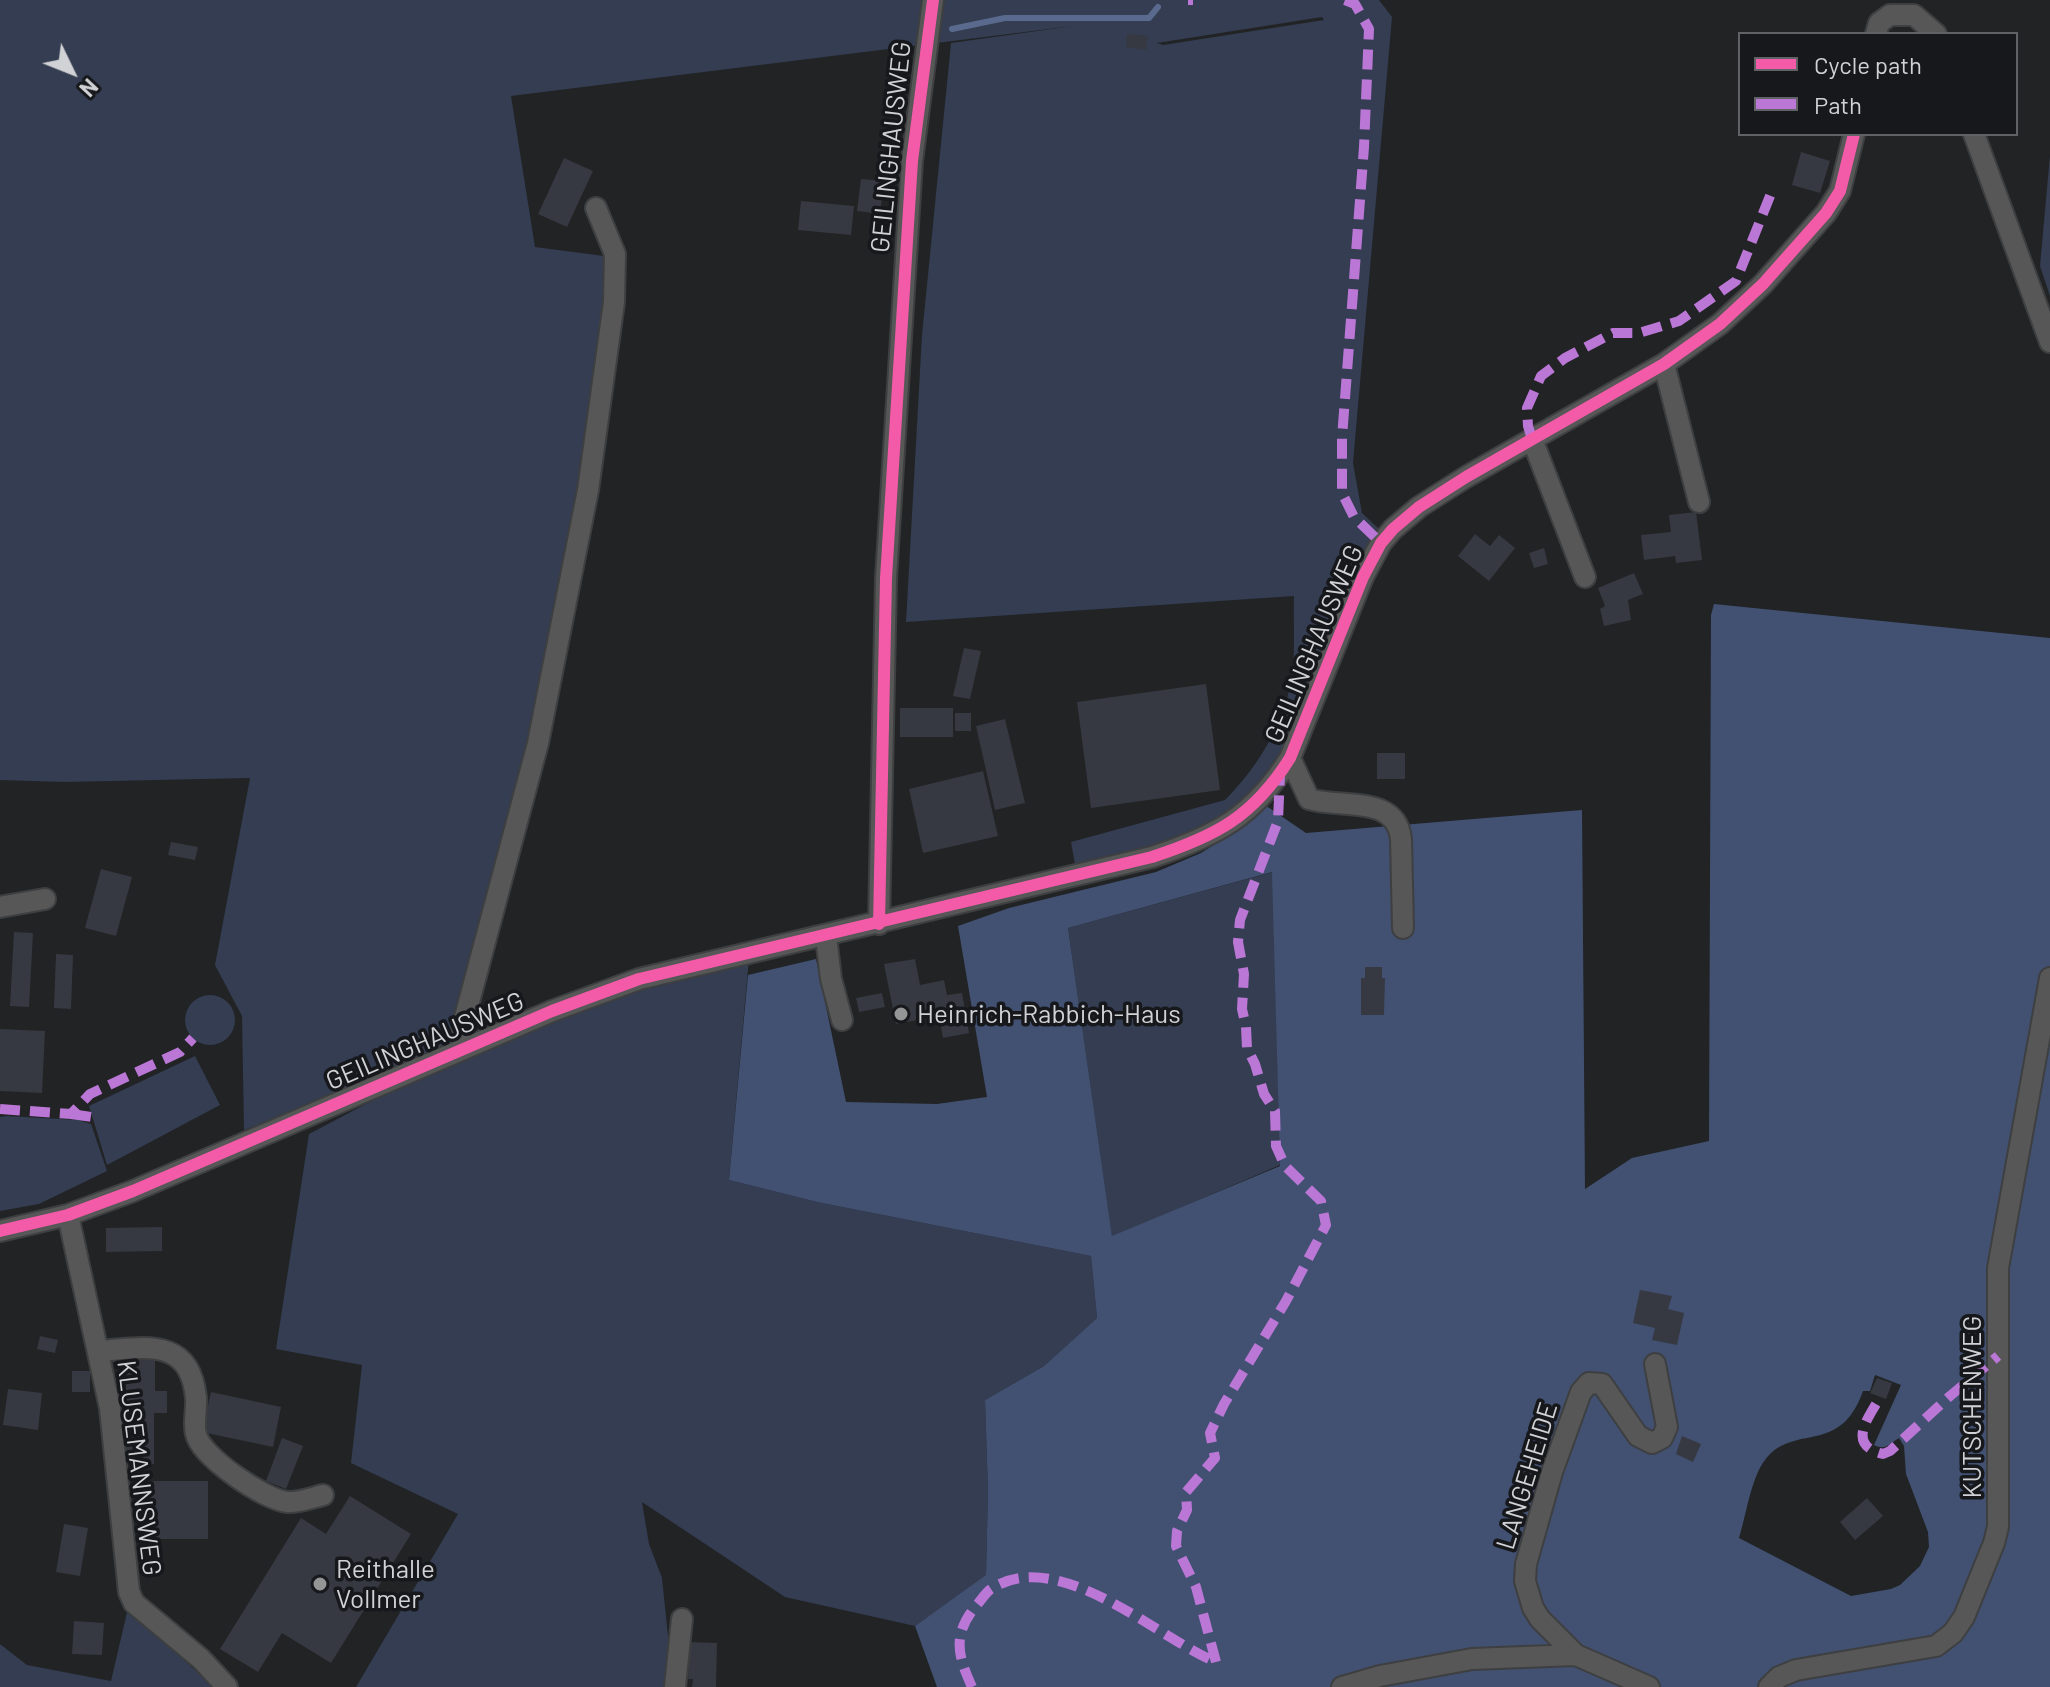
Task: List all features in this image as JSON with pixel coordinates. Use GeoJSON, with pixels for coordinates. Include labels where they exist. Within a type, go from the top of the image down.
{"type":"FeatureCollection","features":[{"type":"Feature","properties":{"kind":"street","name":"GEILINGHAUSWEG"},"geometry":{"type":"LineString","coordinates":[[879,924],[886,578],[912,161],[933,0]]}},
{"type":"Feature","properties":{"kind":"street"},"geometry":{"type":"LineString","coordinates":[[1877,32],[1888,7],[1914,15],[1934,32]]}},
{"type":"Feature","properties":{"kind":"street","name":"GEILINGHAUSWEG"},"geometry":{"type":"LineString","coordinates":[[0,1231],[68,1215],[133,1191],[552,1011],[639,979],[826,937],[1152,857],[1192,844],[1226,828],[1280,774],[1290,758],[1363,577],[1381,543],[1419,507],[1664,364],[1720,324],[1763,284],[1826,213],[1843,183],[1854,136]]}},
{"type":"Feature","properties":{"kind":"street"},"geometry":{"type":"LineString","coordinates":[[1975,136],[2050,342]]}},
{"type":"Feature","properties":{"kind":"street","name":"GEILINGHAUSWEG"},"geometry":{"type":"LineString","coordinates":[[464,1049],[462,1028],[538,743],[588,490],[614,302],[615,254],[596,208]]}},
{"type":"Feature","properties":{"kind":"street"},"geometry":{"type":"LineString","coordinates":[[1664,364],[1699,502]]}},
{"type":"Feature","properties":{"kind":"street"},"geometry":{"type":"LineString","coordinates":[[1532,439],[1585,577]]}},
{"type":"Feature","properties":{"kind":"street"},"geometry":{"type":"LineString","coordinates":[[1290,758],[1309,799],[1372,808],[1395,818],[1401,839],[1403,928]]}},
{"type":"Feature","properties":{"kind":"street"},"geometry":{"type":"LineString","coordinates":[[0,907],[45,899]]}},
{"type":"Feature","properties":{"kind":"street"},"geometry":{"type":"LineString","coordinates":[[826,937],[831,979],[842,1020]]}},
{"type":"Feature","properties":{"kind":"street","name":"KUTSCHENWEG"},"geometry":{"type":"LineString","coordinates":[[1769,1687],[1779,1677],[1796,1670],[1936,1646],[1960,1625],[1981,1576],[1998,1527],[1998,1268],[2050,978]]}},
{"type":"Feature","properties":{"kind":"street","name":"KLUSEMANNSWEG"},"geometry":{"type":"LineString","coordinates":[[68,1215],[110,1408],[129,1592],[134,1603],[201,1659],[227,1687]]}},
{"type":"Feature","properties":{"kind":"street"},"geometry":{"type":"LineString","coordinates":[[98,1351],[146,1348],[164,1349],[176,1355],[184,1362],[193,1379],[195,1434],[204,1449],[246,1482],[284,1502],[323,1495]]}},
{"type":"Feature","properties":{"kind":"street","name":"LANGEHEIDE"},"geometry":{"type":"LineString","coordinates":[[1649,1687],[1576,1655],[1540,1619],[1526,1591],[1526,1564],[1552,1472],[1581,1392],[1589,1383],[1602,1384],[1638,1436],[1652,1443],[1662,1438],[1667,1427],[1655,1364]]}},
{"type":"Feature","properties":{"kind":"street"},"geometry":{"type":"LineString","coordinates":[[675,1687],[682,1619]]}},
{"type":"Feature","properties":{"kind":"street","name":"LANGEHEIDE"},"geometry":{"type":"LineString","coordinates":[[1342,1687],[1380,1676],[1472,1659],[1576,1655]]}},
{"type":"Feature","properties":{"kind":"shaded area"},"geometry":{"type":"Polygon","coordinates":[[[0,0],[1379,0],[1392,17],[1353,463],[1362,513],[1379,529],[1363,557],[1285,754],[1251,795],[1194,841],[1076,870],[1071,842],[1225,800],[1237,788],[1267,746],[1287,699],[1293,661],[1294,596],[906,622],[922,335],[951,43],[1073,26],[511,96],[535,247],[604,256],[607,279],[585,478],[460,1049],[244,1130],[242,1016],[215,965],[250,778],[64,782],[0,780],[0,0]],[[1322,17],[1157,43],[1163,45],[1324,20],[1322,17]]]}},
{"type":"Feature","properties":{"kind":"shaded area"},"geometry":{"type":"Polygon","coordinates":[[[2050,155],[2050,296],[2040,266],[2050,155]]]}},
{"type":"Feature","properties":{"kind":"shaded area"},"geometry":{"type":"Polygon","coordinates":[[[1714,604],[2050,638],[2050,1687],[937,1687],[915,1626],[986,1575],[988,1490],[985,1400],[1044,1366],[1097,1318],[1091,1256],[817,1202],[729,1180],[748,975],[816,959],[846,1102],[937,1104],[987,1097],[958,926],[1009,908],[1156,872],[1201,853],[1234,832],[1265,805],[1306,833],[1582,810],[1585,1189],[1632,1158],[1709,1141],[1711,615],[1714,604]],[[1272,872],[1068,928],[1112,1236],[1280,1166],[1272,872]],[[1875,1375],[1870,1391],[1863,1391],[1842,1424],[1830,1432],[1789,1442],[1765,1460],[1752,1487],[1739,1538],[1851,1596],[1900,1585],[1920,1566],[1929,1547],[1928,1532],[1906,1474],[1904,1446],[1899,1438],[1885,1447],[1874,1445],[1901,1385],[1875,1375]]]}},
{"type":"Feature","properties":{"kind":"shaded area"},"geometry":{"type":"Polygon","coordinates":[[[1273,872],[1280,1165],[1112,1237],[1068,928],[1273,872]]]}},
{"type":"Feature","properties":{"kind":"shaded area"},"geometry":{"type":"Polygon","coordinates":[[[749,958],[729,1180],[817,1202],[1091,1256],[1097,1318],[1044,1366],[985,1400],[988,1490],[986,1576],[915,1626],[785,1597],[642,1502],[649,1544],[662,1578],[671,1665],[669,1687],[356,1687],[458,1514],[351,1463],[362,1365],[276,1349],[309,1134],[466,1051],[552,1012],[749,958]]]}},
{"type":"Feature","properties":{"kind":"shaded area"},"geometry":{"type":"Polygon","coordinates":[[[210,995],[228,1002],[235,1020],[228,1038],[210,1045],[192,1038],[185,1020],[192,1002],[210,995]]]}},
{"type":"Feature","properties":{"kind":"shaded area"},"geometry":{"type":"Polygon","coordinates":[[[195,1056],[220,1105],[107,1165],[89,1106],[195,1056]]]}},
{"type":"Feature","properties":{"kind":"shaded area"},"geometry":{"type":"Polygon","coordinates":[[[0,1117],[78,1120],[91,1124],[107,1171],[39,1204],[0,1211],[0,1117]]]}},
{"type":"Feature","properties":{"kind":"shaded area"},"geometry":{"type":"Polygon","coordinates":[[[128,1608],[213,1687],[0,1687],[0,1644],[27,1665],[111,1681],[128,1608]]]}},
{"type":"Feature","properties":{"kind":"building"},"geometry":{"type":"Polygon","coordinates":[[[1127,34],[1148,36],[1146,50],[1126,47],[1127,34]]]}},
{"type":"Feature","properties":{"kind":"building"},"geometry":{"type":"Polygon","coordinates":[[[1801,152],[1830,161],[1820,193],[1792,185],[1801,152]]]}},
{"type":"Feature","properties":{"kind":"building"},"geometry":{"type":"Polygon","coordinates":[[[564,158],[593,171],[567,227],[538,214],[564,158]]]}},
{"type":"Feature","properties":{"kind":"building"},"geometry":{"type":"Polygon","coordinates":[[[861,179],[884,181],[880,214],[857,211],[861,179]]]}},
{"type":"Feature","properties":{"kind":"building"},"geometry":{"type":"Polygon","coordinates":[[[801,201],[854,206],[851,235],[798,230],[801,201]]]}},
{"type":"Feature","properties":{"kind":"building"},"geometry":{"type":"Polygon","coordinates":[[[1696,512],[1702,560],[1676,563],[1675,556],[1644,560],[1641,535],[1671,532],[1669,515],[1696,512]]]}},
{"type":"Feature","properties":{"kind":"building"},"geometry":{"type":"Polygon","coordinates":[[[1475,534],[1490,546],[1499,535],[1515,548],[1489,581],[1458,556],[1475,534]]]}},
{"type":"Feature","properties":{"kind":"building"},"geometry":{"type":"Polygon","coordinates":[[[1544,548],[1548,564],[1534,568],[1529,553],[1544,548]]]}},
{"type":"Feature","properties":{"kind":"building"},"geometry":{"type":"Polygon","coordinates":[[[1634,573],[1643,594],[1628,600],[1631,620],[1604,626],[1600,609],[1605,606],[1598,588],[1634,573]]]}},
{"type":"Feature","properties":{"kind":"building"},"geometry":{"type":"Polygon","coordinates":[[[964,648],[981,651],[970,699],[953,696],[964,648]]]}},
{"type":"Feature","properties":{"kind":"building"},"geometry":{"type":"Polygon","coordinates":[[[1206,684],[1220,790],[1091,808],[1077,702],[1206,684]]]}},
{"type":"Feature","properties":{"kind":"building"},"geometry":{"type":"Polygon","coordinates":[[[900,708],[953,708],[953,737],[900,737],[900,708]]]}},
{"type":"Feature","properties":{"kind":"building"},"geometry":{"type":"Polygon","coordinates":[[[955,713],[971,713],[971,731],[955,731],[955,713]]]}},
{"type":"Feature","properties":{"kind":"building"},"geometry":{"type":"Polygon","coordinates":[[[1005,719],[1025,803],[995,810],[976,726],[1005,719]]]}},
{"type":"Feature","properties":{"kind":"building"},"geometry":{"type":"Polygon","coordinates":[[[1377,753],[1405,753],[1405,779],[1377,779],[1377,753]]]}},
{"type":"Feature","properties":{"kind":"building"},"geometry":{"type":"Polygon","coordinates":[[[983,771],[998,836],[923,853],[909,789],[983,771]]]}},
{"type":"Feature","properties":{"kind":"building"},"geometry":{"type":"Polygon","coordinates":[[[171,842],[198,847],[195,860],[168,855],[171,842]]]}},
{"type":"Feature","properties":{"kind":"building"},"geometry":{"type":"Polygon","coordinates":[[[101,869],[132,877],[116,936],[85,928],[101,869]]]}},
{"type":"Feature","properties":{"kind":"building"},"geometry":{"type":"Polygon","coordinates":[[[14,932],[33,933],[29,1007],[10,1006],[14,932]]]}},
{"type":"Feature","properties":{"kind":"building"},"geometry":{"type":"Polygon","coordinates":[[[56,954],[73,955],[71,1009],[54,1008],[56,954]]]}},
{"type":"Feature","properties":{"kind":"building"},"geometry":{"type":"Polygon","coordinates":[[[915,959],[920,985],[944,980],[947,995],[962,993],[969,1033],[943,1038],[939,1016],[896,1024],[884,964],[915,959]]]}},
{"type":"Feature","properties":{"kind":"building"},"geometry":{"type":"Polygon","coordinates":[[[1365,967],[1382,967],[1382,978],[1385,978],[1384,1015],[1361,1015],[1361,978],[1365,978],[1365,967]]]}},
{"type":"Feature","properties":{"kind":"building"},"geometry":{"type":"Polygon","coordinates":[[[882,993],[885,1007],[859,1012],[856,998],[882,993]]]}},
{"type":"Feature","properties":{"kind":"building"},"geometry":{"type":"Polygon","coordinates":[[[0,1029],[45,1031],[42,1093],[0,1091],[0,1029]]]}},
{"type":"Feature","properties":{"kind":"building"},"geometry":{"type":"Polygon","coordinates":[[[162,1227],[162,1251],[106,1252],[106,1228],[162,1227]]]}},
{"type":"Feature","properties":{"kind":"building"},"geometry":{"type":"Polygon","coordinates":[[[1640,1290],[1672,1296],[1668,1309],[1684,1313],[1677,1345],[1652,1340],[1655,1328],[1633,1323],[1640,1290]]]}},
{"type":"Feature","properties":{"kind":"building"},"geometry":{"type":"Polygon","coordinates":[[[40,1336],[58,1340],[55,1353],[37,1349],[40,1336]]]}},
{"type":"Feature","properties":{"kind":"building"},"geometry":{"type":"Polygon","coordinates":[[[126,1357],[155,1357],[155,1391],[167,1391],[167,1413],[154,1413],[154,1464],[126,1464],[126,1357]]]}},
{"type":"Feature","properties":{"kind":"building"},"geometry":{"type":"Polygon","coordinates":[[[72,1371],[90,1371],[90,1392],[72,1392],[72,1371]]]}},
{"type":"Feature","properties":{"kind":"building"},"geometry":{"type":"Polygon","coordinates":[[[1877,1378],[1892,1383],[1886,1399],[1870,1393],[1877,1378]]]}},
{"type":"Feature","properties":{"kind":"building"},"geometry":{"type":"Polygon","coordinates":[[[8,1389],[42,1393],[38,1430],[3,1425],[8,1389]]]}},
{"type":"Feature","properties":{"kind":"building"},"geometry":{"type":"Polygon","coordinates":[[[211,1392],[281,1407],[273,1447],[202,1432],[211,1392]]]}},
{"type":"Feature","properties":{"kind":"building"},"geometry":{"type":"Polygon","coordinates":[[[1682,1436],[1701,1444],[1693,1462],[1676,1454],[1682,1436]]]}},
{"type":"Feature","properties":{"kind":"building"},"geometry":{"type":"Polygon","coordinates":[[[282,1438],[303,1446],[286,1489],[266,1481],[282,1438]]]}},
{"type":"Feature","properties":{"kind":"building"},"geometry":{"type":"Polygon","coordinates":[[[140,1481],[208,1481],[208,1539],[140,1539],[140,1481]]]}},
{"type":"Feature","properties":{"kind":"building","name":"Reithalle Vollmer"},"geometry":{"type":"Polygon","coordinates":[[[350,1496],[411,1534],[331,1663],[282,1633],[258,1672],[220,1649],[301,1518],[326,1534],[350,1496]]]}},
{"type":"Feature","properties":{"kind":"building"},"geometry":{"type":"Polygon","coordinates":[[[1867,1498],[1883,1516],[1855,1540],[1840,1522],[1867,1498]]]}},
{"type":"Feature","properties":{"kind":"building"},"geometry":{"type":"Polygon","coordinates":[[[64,1524],[88,1528],[80,1576],[56,1572],[64,1524]]]}},
{"type":"Feature","properties":{"kind":"building"},"geometry":{"type":"Polygon","coordinates":[[[74,1621],[104,1623],[102,1655],[72,1654],[74,1621]]]}},
{"type":"Feature","properties":{"kind":"building"},"geometry":{"type":"Polygon","coordinates":[[[690,1642],[717,1643],[716,1687],[692,1687],[693,1679],[688,1679],[690,1642]]]}},
{"type":"Feature","properties":{"kind":"waterway"},"geometry":{"type":"LineString","coordinates":[[952,29],[1005,18],[1149,18],[1158,7]]}},
{"type":"Feature","properties":{"kind":"marked path"},"geometry":{"type":"LineString","coordinates":[[1188,0],[1193,0]]}},
{"type":"Feature","properties":{"kind":"marked path"},"geometry":{"type":"LineString","coordinates":[[1345,0],[1355,4],[1369,29],[1364,147],[1342,438],[1342,493],[1354,517],[1381,543]]}},
{"type":"Feature","properties":{"kind":"marked path"},"geometry":{"type":"LineString","coordinates":[[1532,439],[1527,408],[1541,376],[1565,358],[1613,333],[1639,333],[1679,321],[1736,281],[1772,191]]}},
{"type":"Feature","properties":{"kind":"marked path"},"geometry":{"type":"LineString","coordinates":[[1216,1662],[1196,1587],[1176,1546],[1177,1531],[1187,1510],[1186,1492],[1215,1458],[1210,1433],[1326,1225],[1321,1201],[1285,1166],[1276,1146],[1275,1111],[1264,1094],[1247,1048],[1242,1009],[1244,974],[1238,942],[1240,920],[1278,821],[1280,774]]}},
{"type":"Feature","properties":{"kind":"marked path"},"geometry":{"type":"LineString","coordinates":[[0,1109],[71,1114],[90,1094],[180,1052],[193,1038]]}},
{"type":"Feature","properties":{"kind":"marked path"},"geometry":{"type":"LineString","coordinates":[[71,1114],[92,1117]]}},
{"type":"Feature","properties":{"kind":"marked path"},"geometry":{"type":"LineString","coordinates":[[1876,1404],[1864,1426],[1863,1440],[1866,1446],[1883,1454],[1998,1356]]}},
{"type":"Feature","properties":{"kind":"marked path"},"geometry":{"type":"LineString","coordinates":[[972,1687],[961,1656],[963,1627],[991,1589],[1017,1578],[1046,1578],[1076,1586],[1216,1662]]}},
{"type":"Feature","properties":{"kind":"cycle path"},"geometry":{"type":"LineString","coordinates":[[879,924],[886,578],[912,161],[933,0]]}},
{"type":"Feature","properties":{"kind":"cycle path"},"geometry":{"type":"LineString","coordinates":[[0,1231],[68,1215],[133,1191],[552,1011],[639,979],[1152,857],[1195,841],[1231,822],[1262,795],[1290,758],[1363,577],[1381,543],[1393,529],[1419,507],[1466,477],[1664,364],[1720,324],[1763,284],[1826,213],[1840,191],[1854,136]]}},
{"type":"Feature","properties":{"kind":"place","name":"Heinrich-Rabbich-Haus"},"geometry":{"type":"Point","coordinates":[901,1014]}},
{"type":"Feature","properties":{"kind":"place","name":"Reithalle Vollmer"},"geometry":{"type":"Point","coordinates":[320,1584]}}]}
